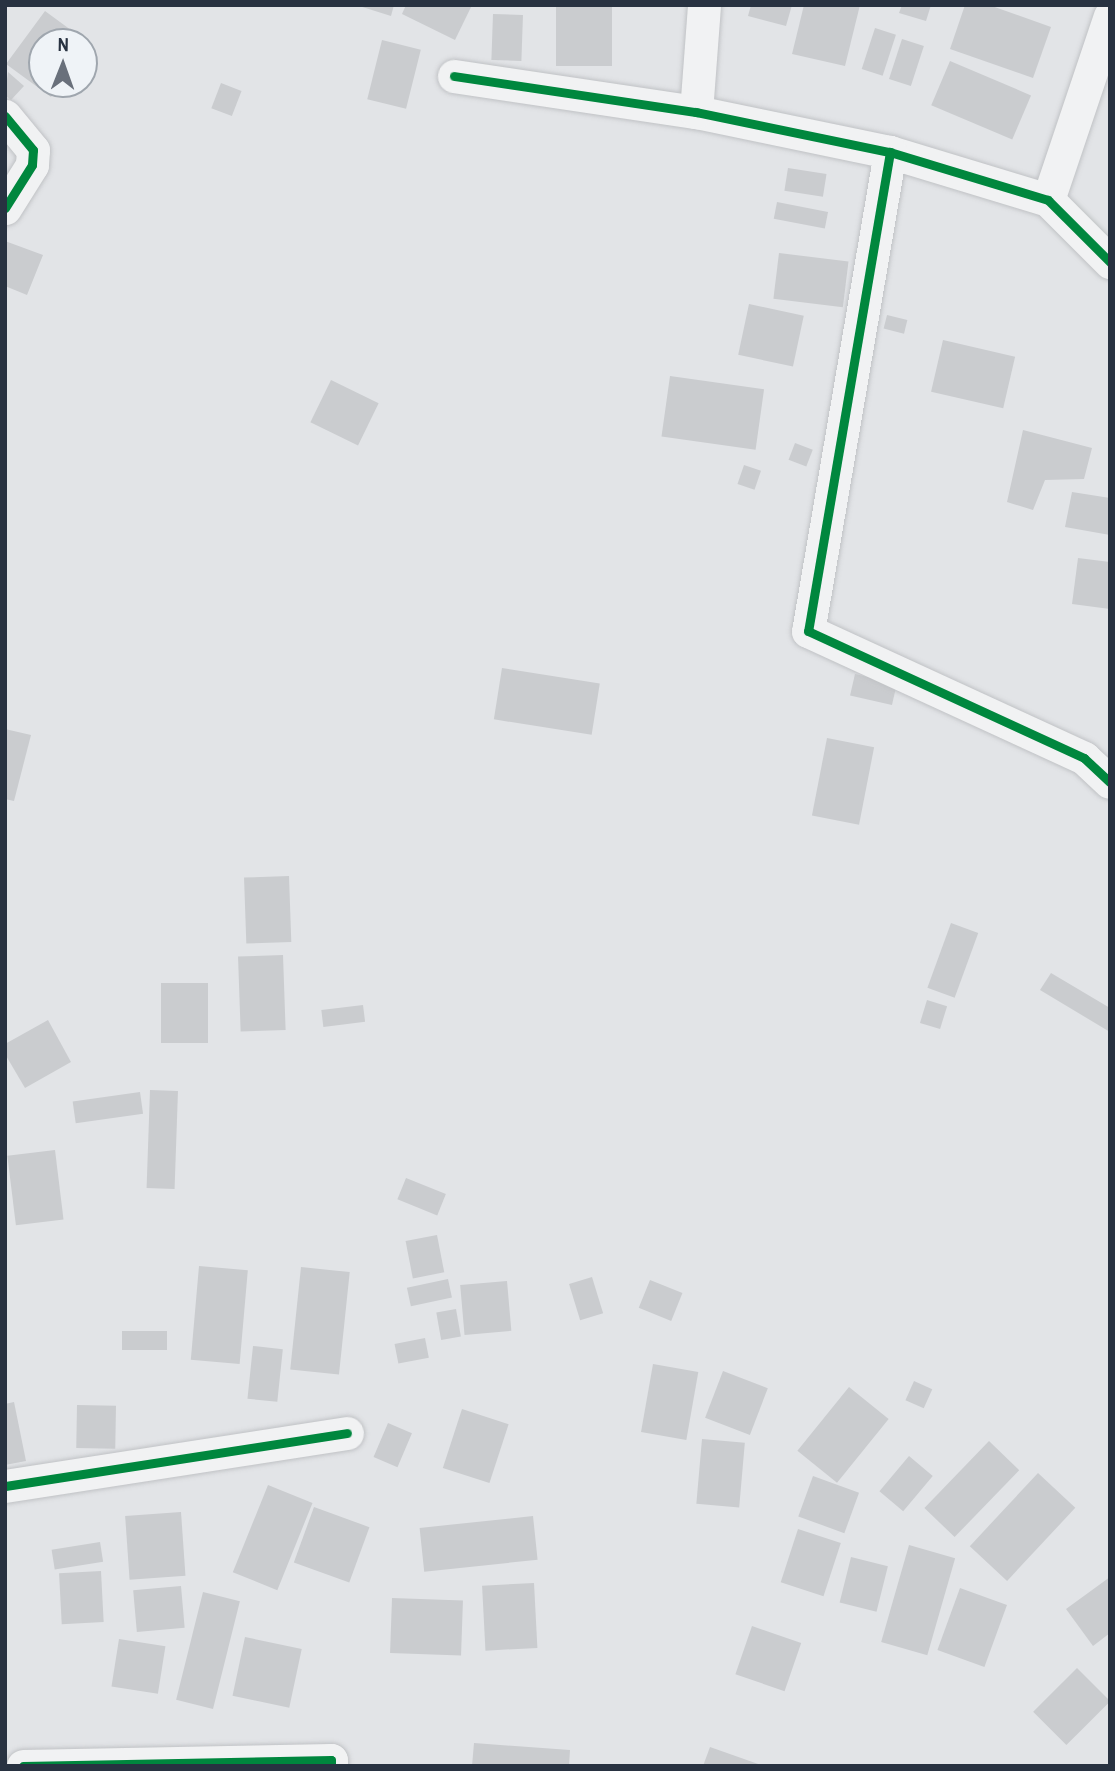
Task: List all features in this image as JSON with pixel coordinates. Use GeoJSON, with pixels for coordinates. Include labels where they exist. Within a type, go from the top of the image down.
{"type":"FeatureCollection","features":[{"type":"Feature","properties":{"kind":"street"},"geometry":{"type":"LineString","coordinates":[[696,112],[704,5]]}},
{"type":"Feature","properties":{"kind":"street"},"geometry":{"type":"LineString","coordinates":[[1048,200],[1110,16]]}},
{"type":"Feature","properties":{"kind":"street"},"geometry":{"type":"LineString","coordinates":[[454,76],[696,112],[890,152],[1048,200],[1110,262]]}},
{"type":"Feature","properties":{"kind":"street"},"geometry":{"type":"LineString","coordinates":[[5,116],[33,150],[32,165],[5,208]]}},
{"type":"Feature","properties":{"kind":"street"},"geometry":{"type":"LineString","coordinates":[[890,152],[808,631],[1084,758],[1110,782]]}},
{"type":"Feature","properties":{"kind":"street"},"geometry":{"type":"LineString","coordinates":[[5,1486],[347,1433]]}},
{"type":"Feature","properties":{"kind":"street"},"geometry":{"type":"LineString","coordinates":[[23,1766],[331,1760],[331,1766]]}},
{"type":"Feature","properties":{"kind":"building"},"geometry":{"type":"Polygon","coordinates":[[[356,5],[394,5],[391,16],[356,5]]]}},
{"type":"Feature","properties":{"kind":"building"},"geometry":{"type":"Polygon","coordinates":[[[406,5],[472,5],[455,40],[402,14],[406,5]]]}},
{"type":"Feature","properties":{"kind":"building"},"geometry":{"type":"Polygon","coordinates":[[[556,5],[612,5],[612,66],[556,66],[556,5]]]}},
{"type":"Feature","properties":{"kind":"building"},"geometry":{"type":"Polygon","coordinates":[[[751,5],[792,5],[786,26],[748,16],[751,5]]]}},
{"type":"Feature","properties":{"kind":"building"},"geometry":{"type":"Polygon","coordinates":[[[804,5],[860,5],[845,66],[792,54],[804,5]]]}},
{"type":"Feature","properties":{"kind":"building"},"geometry":{"type":"Polygon","coordinates":[[[902,5],[931,5],[926,21],[899,13],[902,5]]]}},
{"type":"Feature","properties":{"kind":"building"},"geometry":{"type":"Polygon","coordinates":[[[965,5],[989,5],[1051,27],[1033,78],[950,49],[965,5]]]}},
{"type":"Feature","properties":{"kind":"building"},"geometry":{"type":"Polygon","coordinates":[[[45,11],[68,28],[32,28],[45,11]]]}},
{"type":"Feature","properties":{"kind":"building"},"geometry":{"type":"Polygon","coordinates":[[[493,14],[523,15],[521,61],[491,60],[493,14]]]}},
{"type":"Feature","properties":{"kind":"building"},"geometry":{"type":"Polygon","coordinates":[[[875,28],[896,35],[883,76],[862,69],[875,28]]]}},
{"type":"Feature","properties":{"kind":"building"},"geometry":{"type":"Polygon","coordinates":[[[28,34],[28,80],[6,64],[28,34]]]}},
{"type":"Feature","properties":{"kind":"building"},"geometry":{"type":"Polygon","coordinates":[[[902,39],[924,46],[911,86],[889,79],[902,39]]]}},
{"type":"Feature","properties":{"kind":"building"},"geometry":{"type":"Polygon","coordinates":[[[382,40],[421,50],[406,109],[367,99],[382,40]]]}},
{"type":"Feature","properties":{"kind":"building"},"geometry":{"type":"Polygon","coordinates":[[[950,61],[1031,95],[1012,140],[931,105],[950,61]]]}},
{"type":"Feature","properties":{"kind":"building"},"geometry":{"type":"Polygon","coordinates":[[[8,72],[24,86],[11,100],[5,95],[8,72]]]}},
{"type":"Feature","properties":{"kind":"building"},"geometry":{"type":"Polygon","coordinates":[[[221,83],[242,91],[232,116],[211,108],[221,83]]]}},
{"type":"Feature","properties":{"kind":"building"},"geometry":{"type":"Polygon","coordinates":[[[788,168],[827,174],[823,197],[784,191],[788,168]]]}},
{"type":"Feature","properties":{"kind":"building"},"geometry":{"type":"Polygon","coordinates":[[[777,202],[828,212],[825,229],[774,219],[777,202]]]}},
{"type":"Feature","properties":{"kind":"building"},"geometry":{"type":"Polygon","coordinates":[[[5,241],[43,255],[27,295],[5,286],[5,241]]]}},
{"type":"Feature","properties":{"kind":"building"},"geometry":{"type":"Polygon","coordinates":[[[779,253],[848,262],[843,307],[773,299],[779,253]]]}},
{"type":"Feature","properties":{"kind":"building"},"geometry":{"type":"Polygon","coordinates":[[[749,304],[804,316],[793,367],[738,355],[749,304]]]}},
{"type":"Feature","properties":{"kind":"building"},"geometry":{"type":"Polygon","coordinates":[[[887,315],[907,320],[904,334],[884,329],[887,315]]]}},
{"type":"Feature","properties":{"kind":"building"},"geometry":{"type":"Polygon","coordinates":[[[943,340],[1015,357],[1003,408],[931,392],[943,340]]]}},
{"type":"Feature","properties":{"kind":"building"},"geometry":{"type":"Polygon","coordinates":[[[670,376],[764,389],[756,450],[662,436],[670,376]]]}},
{"type":"Feature","properties":{"kind":"building"},"geometry":{"type":"Polygon","coordinates":[[[331,380],[379,403],[358,445],[310,422],[331,380]]]}},
{"type":"Feature","properties":{"kind":"building"},"geometry":{"type":"Polygon","coordinates":[[[1023,430],[1092,448],[1084,479],[1045,480],[1033,510],[1007,502],[1023,430]]]}},
{"type":"Feature","properties":{"kind":"building"},"geometry":{"type":"Polygon","coordinates":[[[795,443],[813,450],[806,467],[789,460],[795,443]]]}},
{"type":"Feature","properties":{"kind":"building"},"geometry":{"type":"Polygon","coordinates":[[[744,465],[761,471],[755,490],[737,484],[744,465]]]}},
{"type":"Feature","properties":{"kind":"building"},"geometry":{"type":"Polygon","coordinates":[[[1072,492],[1110,498],[1110,535],[1065,527],[1072,492]]]}},
{"type":"Feature","properties":{"kind":"building"},"geometry":{"type":"Polygon","coordinates":[[[1078,558],[1110,562],[1110,609],[1072,604],[1078,558]]]}},
{"type":"Feature","properties":{"kind":"building"},"geometry":{"type":"Polygon","coordinates":[[[502,668],[600,683],[592,735],[494,719],[502,668]]]}},
{"type":"Feature","properties":{"kind":"building"},"geometry":{"type":"Polygon","coordinates":[[[855,674],[897,684],[892,705],[850,695],[855,674]]]}},
{"type":"Feature","properties":{"kind":"building"},"geometry":{"type":"Polygon","coordinates":[[[5,729],[31,735],[14,801],[5,799],[5,729]]]}},
{"type":"Feature","properties":{"kind":"building"},"geometry":{"type":"Polygon","coordinates":[[[827,738],[874,747],[859,825],[812,816],[827,738]]]}},
{"type":"Feature","properties":{"kind":"building"},"geometry":{"type":"Polygon","coordinates":[[[289,876],[291,942],[246,944],[244,878],[289,876]]]}},
{"type":"Feature","properties":{"kind":"building"},"geometry":{"type":"Polygon","coordinates":[[[951,923],[978,933],[955,998],[927,988],[951,923]]]}},
{"type":"Feature","properties":{"kind":"building"},"geometry":{"type":"Polygon","coordinates":[[[283,955],[286,1030],[241,1032],[238,957],[283,955]]]}},
{"type":"Feature","properties":{"kind":"building"},"geometry":{"type":"Polygon","coordinates":[[[1051,973],[1110,1008],[1110,1032],[1040,990],[1051,973]]]}},
{"type":"Feature","properties":{"kind":"building"},"geometry":{"type":"Polygon","coordinates":[[[161,983],[208,983],[208,1043],[161,1043],[161,983]]]}},
{"type":"Feature","properties":{"kind":"building"},"geometry":{"type":"Polygon","coordinates":[[[927,1000],[947,1006],[940,1029],[920,1023],[927,1000]]]}},
{"type":"Feature","properties":{"kind":"building"},"geometry":{"type":"Polygon","coordinates":[[[363,1005],[365,1022],[323,1027],[321,1010],[363,1005]]]}},
{"type":"Feature","properties":{"kind":"building"},"geometry":{"type":"Polygon","coordinates":[[[48,1020],[71,1062],[25,1088],[5,1054],[5,1044],[48,1020]]]}},
{"type":"Feature","properties":{"kind":"building"},"geometry":{"type":"Polygon","coordinates":[[[150,1090],[178,1091],[175,1189],[147,1188],[150,1090]]]}},
{"type":"Feature","properties":{"kind":"building"},"geometry":{"type":"Polygon","coordinates":[[[140,1092],[143,1114],[76,1123],[73,1101],[140,1092]]]}},
{"type":"Feature","properties":{"kind":"building"},"geometry":{"type":"Polygon","coordinates":[[[55,1150],[64,1219],[16,1225],[7,1156],[55,1150]]]}},
{"type":"Feature","properties":{"kind":"building"},"geometry":{"type":"Polygon","coordinates":[[[406,1178],[446,1194],[437,1215],[397,1199],[406,1178]]]}},
{"type":"Feature","properties":{"kind":"building"},"geometry":{"type":"Polygon","coordinates":[[[437,1235],[444,1272],[413,1278],[406,1241],[437,1235]]]}},
{"type":"Feature","properties":{"kind":"building"},"geometry":{"type":"Polygon","coordinates":[[[199,1266],[248,1270],[240,1364],[191,1360],[199,1266]]]}},
{"type":"Feature","properties":{"kind":"building"},"geometry":{"type":"Polygon","coordinates":[[[301,1267],[350,1272],[339,1375],[290,1369],[301,1267]]]}},
{"type":"Feature","properties":{"kind":"building"},"geometry":{"type":"Polygon","coordinates":[[[592,1277],[603,1313],[580,1320],[569,1284],[592,1277]]]}},
{"type":"Feature","properties":{"kind":"building"},"geometry":{"type":"Polygon","coordinates":[[[448,1279],[452,1298],[411,1306],[407,1288],[448,1279]]]}},
{"type":"Feature","properties":{"kind":"building"},"geometry":{"type":"Polygon","coordinates":[[[650,1280],[682,1293],[671,1321],[639,1308],[650,1280]]]}},
{"type":"Feature","properties":{"kind":"building"},"geometry":{"type":"Polygon","coordinates":[[[507,1281],[511,1331],[465,1335],[460,1285],[507,1281]]]}},
{"type":"Feature","properties":{"kind":"building"},"geometry":{"type":"Polygon","coordinates":[[[456,1309],[461,1337],[441,1340],[436,1312],[456,1309]]]}},
{"type":"Feature","properties":{"kind":"building"},"geometry":{"type":"Polygon","coordinates":[[[122,1331],[167,1331],[167,1350],[122,1350],[122,1331]]]}},
{"type":"Feature","properties":{"kind":"building"},"geometry":{"type":"Polygon","coordinates":[[[425,1338],[429,1358],[398,1364],[395,1344],[425,1338]]]}},
{"type":"Feature","properties":{"kind":"building"},"geometry":{"type":"Polygon","coordinates":[[[253,1346],[283,1349],[277,1402],[247,1399],[253,1346]]]}},
{"type":"Feature","properties":{"kind":"building"},"geometry":{"type":"Polygon","coordinates":[[[653,1364],[698,1372],[686,1440],[641,1432],[653,1364]]]}},
{"type":"Feature","properties":{"kind":"building"},"geometry":{"type":"Polygon","coordinates":[[[723,1371],[768,1388],[750,1435],[705,1418],[723,1371]]]}},
{"type":"Feature","properties":{"kind":"building"},"geometry":{"type":"Polygon","coordinates":[[[914,1381],[932,1389],[924,1408],[905,1400],[914,1381]]]}},
{"type":"Feature","properties":{"kind":"building"},"geometry":{"type":"Polygon","coordinates":[[[849,1387],[889,1419],[837,1483],[797,1451],[849,1387]]]}},
{"type":"Feature","properties":{"kind":"building"},"geometry":{"type":"Polygon","coordinates":[[[14,1402],[26,1461],[5,1465],[5,1404],[14,1402]]]}},
{"type":"Feature","properties":{"kind":"building"},"geometry":{"type":"Polygon","coordinates":[[[77,1405],[116,1406],[115,1449],[76,1448],[77,1405]]]}},
{"type":"Feature","properties":{"kind":"building"},"geometry":{"type":"Polygon","coordinates":[[[462,1409],[509,1424],[489,1483],[443,1468],[462,1409]]]}},
{"type":"Feature","properties":{"kind":"building"},"geometry":{"type":"Polygon","coordinates":[[[388,1423],[412,1433],[397,1467],[374,1457],[388,1423]]]}},
{"type":"Feature","properties":{"kind":"building"},"geometry":{"type":"Polygon","coordinates":[[[702,1439],[745,1443],[739,1508],[696,1504],[702,1439]]]}},
{"type":"Feature","properties":{"kind":"building"},"geometry":{"type":"Polygon","coordinates":[[[989,1441],[1019,1470],[955,1537],[924,1508],[989,1441]]]}},
{"type":"Feature","properties":{"kind":"building"},"geometry":{"type":"Polygon","coordinates":[[[909,1456],[933,1476],[903,1511],[879,1491],[909,1456]]]}},
{"type":"Feature","properties":{"kind":"building"},"geometry":{"type":"Polygon","coordinates":[[[1038,1473],[1075,1508],[1007,1581],[970,1546],[1038,1473]]]}},
{"type":"Feature","properties":{"kind":"building"},"geometry":{"type":"Polygon","coordinates":[[[813,1476],[859,1493],[844,1533],[798,1516],[813,1476]]]}},
{"type":"Feature","properties":{"kind":"building"},"geometry":{"type":"Polygon","coordinates":[[[268,1485],[313,1503],[277,1590],[233,1572],[268,1485]]]}},
{"type":"Feature","properties":{"kind":"building"},"geometry":{"type":"Polygon","coordinates":[[[314,1507],[369,1527],[349,1583],[294,1562],[314,1507]]]}},
{"type":"Feature","properties":{"kind":"building"},"geometry":{"type":"Polygon","coordinates":[[[181,1512],[185,1576],[130,1580],[125,1516],[181,1512]]]}},
{"type":"Feature","properties":{"kind":"building"},"geometry":{"type":"Polygon","coordinates":[[[533,1516],[538,1560],[424,1572],[420,1528],[533,1516]]]}},
{"type":"Feature","properties":{"kind":"building"},"geometry":{"type":"Polygon","coordinates":[[[798,1529],[841,1543],[823,1596],[781,1582],[798,1529]]]}},
{"type":"Feature","properties":{"kind":"building"},"geometry":{"type":"Polygon","coordinates":[[[100,1542],[103,1562],[55,1569],[52,1550],[100,1542]]]}},
{"type":"Feature","properties":{"kind":"building"},"geometry":{"type":"Polygon","coordinates":[[[909,1545],[955,1558],[927,1655],[881,1642],[909,1545]]]}},
{"type":"Feature","properties":{"kind":"building"},"geometry":{"type":"Polygon","coordinates":[[[851,1557],[888,1566],[877,1612],[840,1603],[851,1557]]]}},
{"type":"Feature","properties":{"kind":"building"},"geometry":{"type":"Polygon","coordinates":[[[101,1571],[104,1622],[62,1624],[59,1573],[101,1571]]]}},
{"type":"Feature","properties":{"kind":"building"},"geometry":{"type":"Polygon","coordinates":[[[1110,1577],[1110,1633],[1093,1646],[1066,1609],[1110,1577]]]}},
{"type":"Feature","properties":{"kind":"building"},"geometry":{"type":"Polygon","coordinates":[[[534,1583],[537,1648],[485,1651],[482,1586],[534,1583]]]}},
{"type":"Feature","properties":{"kind":"building"},"geometry":{"type":"Polygon","coordinates":[[[181,1586],[185,1628],[137,1632],[133,1590],[181,1586]]]}},
{"type":"Feature","properties":{"kind":"building"},"geometry":{"type":"Polygon","coordinates":[[[960,1588],[1007,1605],[984,1667],[937,1650],[960,1588]]]}},
{"type":"Feature","properties":{"kind":"building"},"geometry":{"type":"Polygon","coordinates":[[[203,1592],[240,1601],[213,1709],[176,1700],[203,1592]]]}},
{"type":"Feature","properties":{"kind":"building"},"geometry":{"type":"Polygon","coordinates":[[[392,1598],[463,1600],[461,1655],[390,1653],[392,1598]]]}},
{"type":"Feature","properties":{"kind":"building"},"geometry":{"type":"Polygon","coordinates":[[[752,1626],[801,1643],[785,1691],[735,1674],[752,1626]]]}},
{"type":"Feature","properties":{"kind":"building"},"geometry":{"type":"Polygon","coordinates":[[[245,1637],[302,1649],[289,1708],[233,1696],[245,1637]]]}},
{"type":"Feature","properties":{"kind":"building"},"geometry":{"type":"Polygon","coordinates":[[[119,1639],[165,1646],[158,1694],[111,1686],[119,1639]]]}},
{"type":"Feature","properties":{"kind":"building"},"geometry":{"type":"Polygon","coordinates":[[[1077,1668],[1110,1701],[1066,1745],[1033,1712],[1077,1668]]]}},
{"type":"Feature","properties":{"kind":"building"},"geometry":{"type":"Polygon","coordinates":[[[474,1743],[570,1750],[569,1766],[472,1766],[474,1743]]]}},
{"type":"Feature","properties":{"kind":"building"},"geometry":{"type":"Polygon","coordinates":[[[710,1747],[761,1765],[761,1766],[703,1766],[710,1747]]]}},
{"type":"Feature","properties":{"kind":"cycle path"},"geometry":{"type":"LineString","coordinates":[[454,76],[696,112],[890,152],[1048,200],[1110,262]]}},
{"type":"Feature","properties":{"kind":"cycle path"},"geometry":{"type":"LineString","coordinates":[[5,116],[33,150],[32,165],[5,208]]}},
{"type":"Feature","properties":{"kind":"cycle path"},"geometry":{"type":"LineString","coordinates":[[890,152],[808,631],[1084,758],[1110,782]]}},
{"type":"Feature","properties":{"kind":"cycle path"},"geometry":{"type":"LineString","coordinates":[[5,1486],[347,1433]]}},
{"type":"Feature","properties":{"kind":"cycle path"},"geometry":{"type":"LineString","coordinates":[[23,1766],[331,1760],[331,1766]]}}]}
